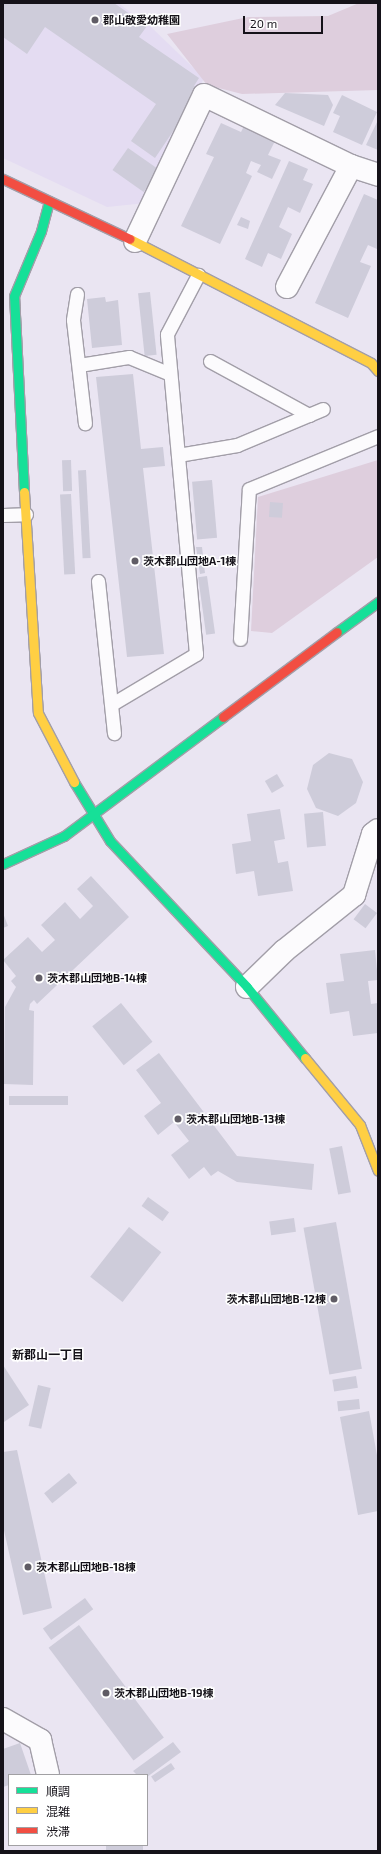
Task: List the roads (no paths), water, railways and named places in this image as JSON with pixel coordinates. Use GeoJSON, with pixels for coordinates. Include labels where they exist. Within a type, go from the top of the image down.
{"type":"FeatureCollection","features":[{"type":"Feature","properties":{"kind":"street"},"geometry":{"type":"LineString","coordinates":[[135,240],[204,95],[351,166],[378,175]]}},
{"type":"Feature","properties":{"kind":"street"},"geometry":{"type":"LineString","coordinates":[[287,287],[351,166]]}},
{"type":"Feature","properties":{"kind":"street"},"geometry":{"type":"LineString","coordinates":[[3,180],[135,240],[198,276],[371,363],[378,371]]}},
{"type":"Feature","properties":{"kind":"street"},"geometry":{"type":"LineString","coordinates":[[49,201],[41,231],[14,296],[38,713],[74,781],[94,812],[110,841],[247,988],[360,1125],[378,1171]]}},
{"type":"Feature","properties":{"kind":"street"},"geometry":{"type":"LineString","coordinates":[[3,864],[64,836],[94,812],[378,602]]}},
{"type":"Feature","properties":{"kind":"street"},"geometry":{"type":"LineString","coordinates":[[247,988],[284,951],[354,894],[373,834],[378,830]]}},
{"type":"Feature","properties":{"kind":"street"},"geometry":{"type":"LineString","coordinates":[[3,1719],[40,1740],[48,1774]]}},
{"type":"Feature","properties":{"kind":"lane"},"geometry":{"type":"LineString","coordinates":[[112,704],[196,654],[167,334],[198,276]]}},
{"type":"Feature","properties":{"kind":"lane"},"geometry":{"type":"LineString","coordinates":[[77,294],[73,320],[86,423]]}},
{"type":"Feature","properties":{"kind":"lane"},"geometry":{"type":"LineString","coordinates":[[79,365],[129,357],[170,374]]}},
{"type":"Feature","properties":{"kind":"lane"},"geometry":{"type":"LineString","coordinates":[[210,361],[309,415]]}},
{"type":"Feature","properties":{"kind":"lane"},"geometry":{"type":"LineString","coordinates":[[178,455],[237,445],[323,409]]}},
{"type":"Feature","properties":{"kind":"lane"},"geometry":{"type":"LineString","coordinates":[[240,639],[249,489],[378,436]]}},
{"type":"Feature","properties":{"kind":"lane"},"geometry":{"type":"LineString","coordinates":[[3,515],[26,514]]}},
{"type":"Feature","properties":{"kind":"lane"},"geometry":{"type":"LineString","coordinates":[[98,581],[114,733]]}},
{"type":"Feature","properties":{"kind":"place","name":"郡山敬愛幼稚園"},"geometry":{"type":"Point","coordinates":[95,20]}},
{"type":"Feature","properties":{"kind":"place","name":"茨木郡山団地A-1棟"},"geometry":{"type":"Point","coordinates":[135,561]}},
{"type":"Feature","properties":{"kind":"place","name":"茨木郡山団地B-14棟"},"geometry":{"type":"Point","coordinates":[39,978]}},
{"type":"Feature","properties":{"kind":"place","name":"茨木郡山団地B-13棟"},"geometry":{"type":"Point","coordinates":[178,1119]}},
{"type":"Feature","properties":{"kind":"place","name":"茨木郡山団地B-12棟"},"geometry":{"type":"Point","coordinates":[334,1299]}},
{"type":"Feature","properties":{"kind":"place","name":"茨木郡山団地B-18棟"},"geometry":{"type":"Point","coordinates":[28,1567]}},
{"type":"Feature","properties":{"kind":"place","name":"茨木郡山団地B-19棟"},"geometry":{"type":"Point","coordinates":[106,1693]}},
{"type":"Feature","properties":{"kind":"district","name":"新郡山一丁目"},"geometry":{"type":"Point","coordinates":[48,1355]}}]}
